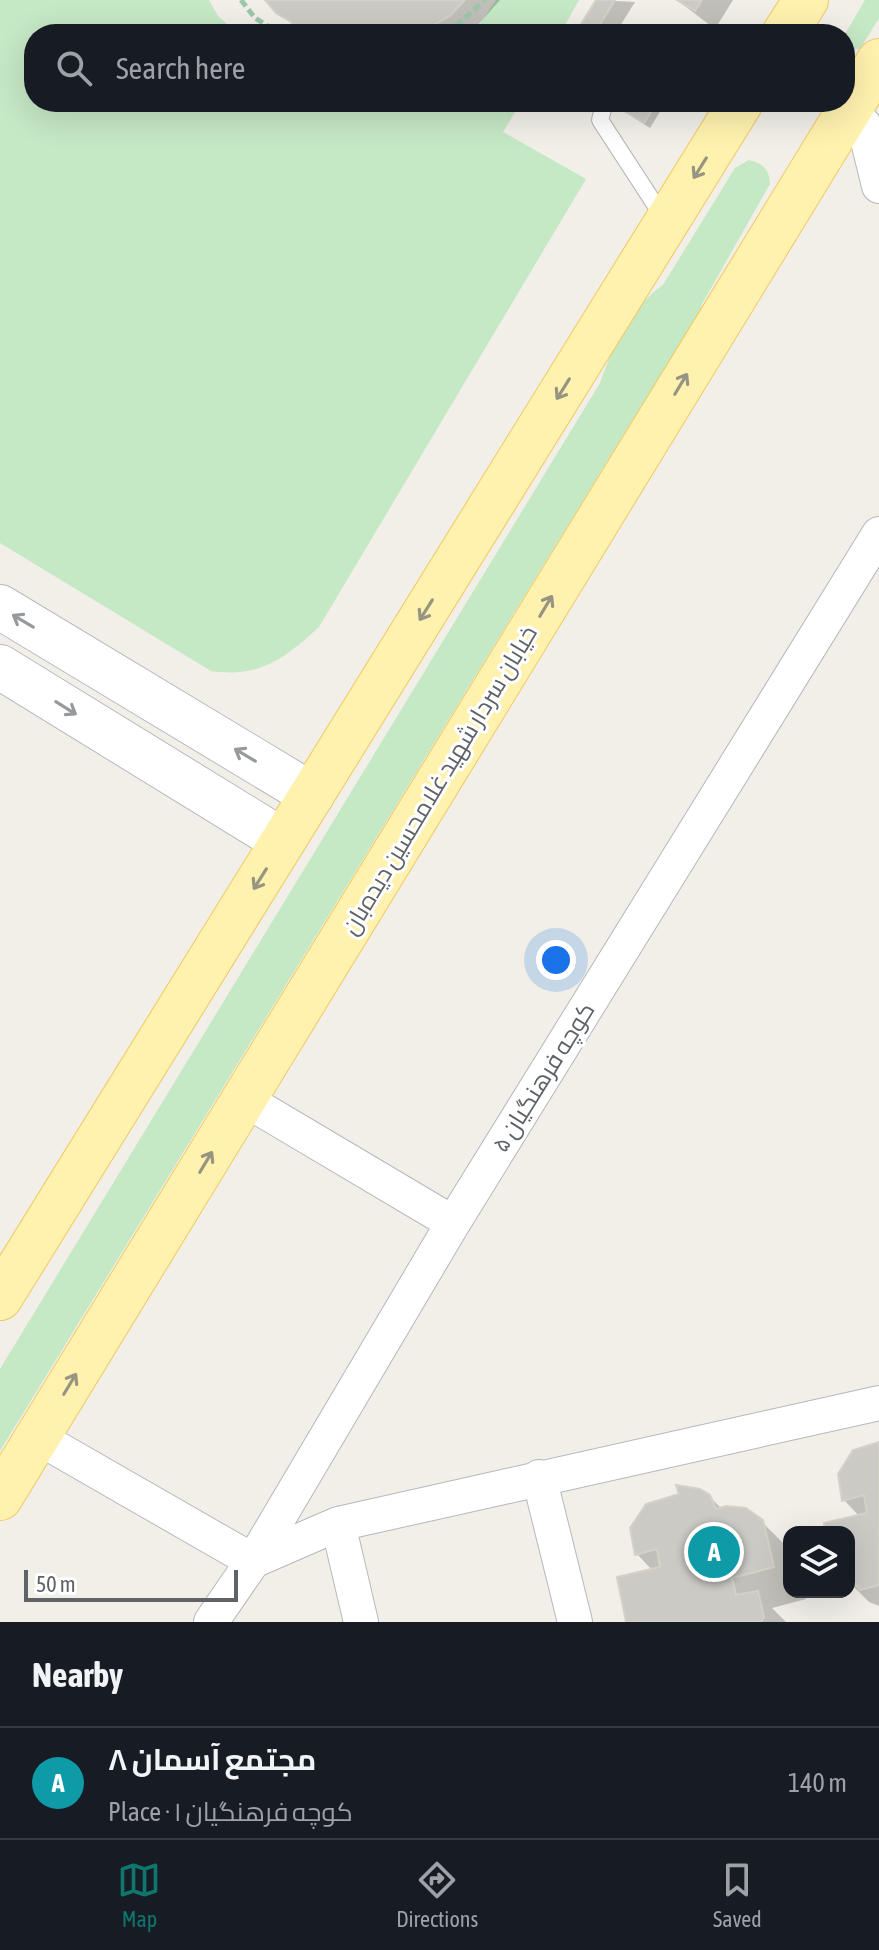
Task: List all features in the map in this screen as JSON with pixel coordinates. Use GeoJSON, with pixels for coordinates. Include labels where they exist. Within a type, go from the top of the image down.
{"type":"FeatureCollection","features":[{"type":"Feature","properties":{"kind":"main road"},"geometry":{"type":"LineString","coordinates":[[790,24],[806,0]]}},
{"type":"Feature","properties":{"kind":"main road","name":"خیابان سردار شهید غلامحسین دیده‌بان"},"geometry":{"type":"LineString","coordinates":[[855,101],[879,61]]}},
{"type":"Feature","properties":{"kind":"main road"},"geometry":{"type":"LineString","coordinates":[[0,1298],[735,112]]}},
{"type":"Feature","properties":{"kind":"main road","name":"خیابان سردار شهید غلامحسین دیده‌بان"},"geometry":{"type":"LineString","coordinates":[[0,1498],[848,112]]}},
{"type":"Feature","properties":{"kind":"main road"},"geometry":{"type":"LineString","coordinates":[[0,607],[312,795]]}},
{"type":"Feature","properties":{"kind":"main road"},"geometry":{"type":"LineString","coordinates":[[0,667],[283,841]]}},
{"type":"Feature","properties":{"kind":"street"},"geometry":{"type":"LineString","coordinates":[[850,112],[864,125],[879,186]]}},
{"type":"Feature","properties":{"kind":"street","name":"کوچه فرهنگیان ۵"},"geometry":{"type":"LineString","coordinates":[[211,1622],[253,1561],[453,1223],[879,534]]}},
{"type":"Feature","properties":{"kind":"street"},"geometry":{"type":"LineString","coordinates":[[244,1099],[453,1223]]}},
{"type":"Feature","properties":{"kind":"street"},"geometry":{"type":"LineString","coordinates":[[37,1437],[253,1561],[338,1524],[879,1403]]}},
{"type":"Feature","properties":{"kind":"street"},"geometry":{"type":"LineString","coordinates":[[539,1477],[575,1622]]}},
{"type":"Feature","properties":{"kind":"street"},"geometry":{"type":"LineString","coordinates":[[338,1524],[361,1622]]}},
{"type":"Feature","properties":{"kind":"lane"},"geometry":{"type":"LineString","coordinates":[[602,112],[600,120],[667,222]]}},
{"type":"Feature","properties":{"kind":"path"},"geometry":{"type":"LineString","coordinates":[[241,0],[255,18],[264,24]]}},
{"type":"Feature","properties":{"kind":"path"},"geometry":{"type":"LineString","coordinates":[[458,24],[485,0]]}},
{"type":"Feature","properties":{"kind":"green space"},"geometry":{"type":"Polygon","coordinates":[[[0,0],[209,0],[227,24],[24,24],[24,112],[515,112],[503,132],[586,179],[319,627],[282,657],[244,672],[211,671],[0,543],[0,0]]]}},
{"type":"Feature","properties":{"kind":"green space"},"geometry":{"type":"Polygon","coordinates":[[[496,0],[579,0],[566,24],[480,24],[496,0]]]}},
{"type":"Feature","properties":{"kind":"green space"},"geometry":{"type":"Polygon","coordinates":[[[865,0],[879,0],[879,18],[860,49],[855,49],[855,24],[851,24],[865,0]]]}},
{"type":"Feature","properties":{"kind":"green space"},"geometry":{"type":"Polygon","coordinates":[[[749,160],[765,168],[770,184],[702,304],[696,328],[663,384],[641,406],[0,1451],[0,1369],[600,383],[632,316],[663,285],[735,168],[749,160]]]}},
{"type":"Feature","properties":{"kind":"building"},"geometry":{"type":"Polygon","coordinates":[[[265,0],[465,0],[450,16],[436,24],[295,24],[276,13],[265,0]]]}},
{"type":"Feature","properties":{"kind":"building"},"geometry":{"type":"Polygon","coordinates":[[[596,0],[615,0],[600,24],[581,24],[596,0]]]}},
{"type":"Feature","properties":{"kind":"building"},"geometry":{"type":"Polygon","coordinates":[[[677,0],[702,0],[695,11],[677,0]]]}},
{"type":"Feature","properties":{"kind":"building"},"geometry":{"type":"Polygon","coordinates":[[[626,112],[651,112],[644,123],[626,112]]]}},
{"type":"Feature","properties":{"kind":"building"},"geometry":{"type":"Polygon","coordinates":[[[879,1442],[879,1585],[860,1590],[855,1584],[855,1526],[825,1526],[824,1523],[867,1513],[864,1495],[842,1501],[838,1474],[853,1450],[879,1442]]]}},
{"type":"Feature","properties":{"kind":"building"},"geometry":{"type":"Polygon","coordinates":[[[676,1485],[700,1489],[710,1495],[716,1509],[726,1506],[746,1508],[763,1520],[774,1567],[732,1578],[736,1595],[758,1591],[764,1617],[761,1622],[626,1622],[617,1577],[660,1567],[657,1549],[635,1555],[630,1528],[646,1504],[679,1494],[676,1485]]]}},
{"type":"Feature","properties":{"kind":"place","name":"مجتمع آسمان ۸"},"geometry":{"type":"Point","coordinates":[714,1552]}}]}
